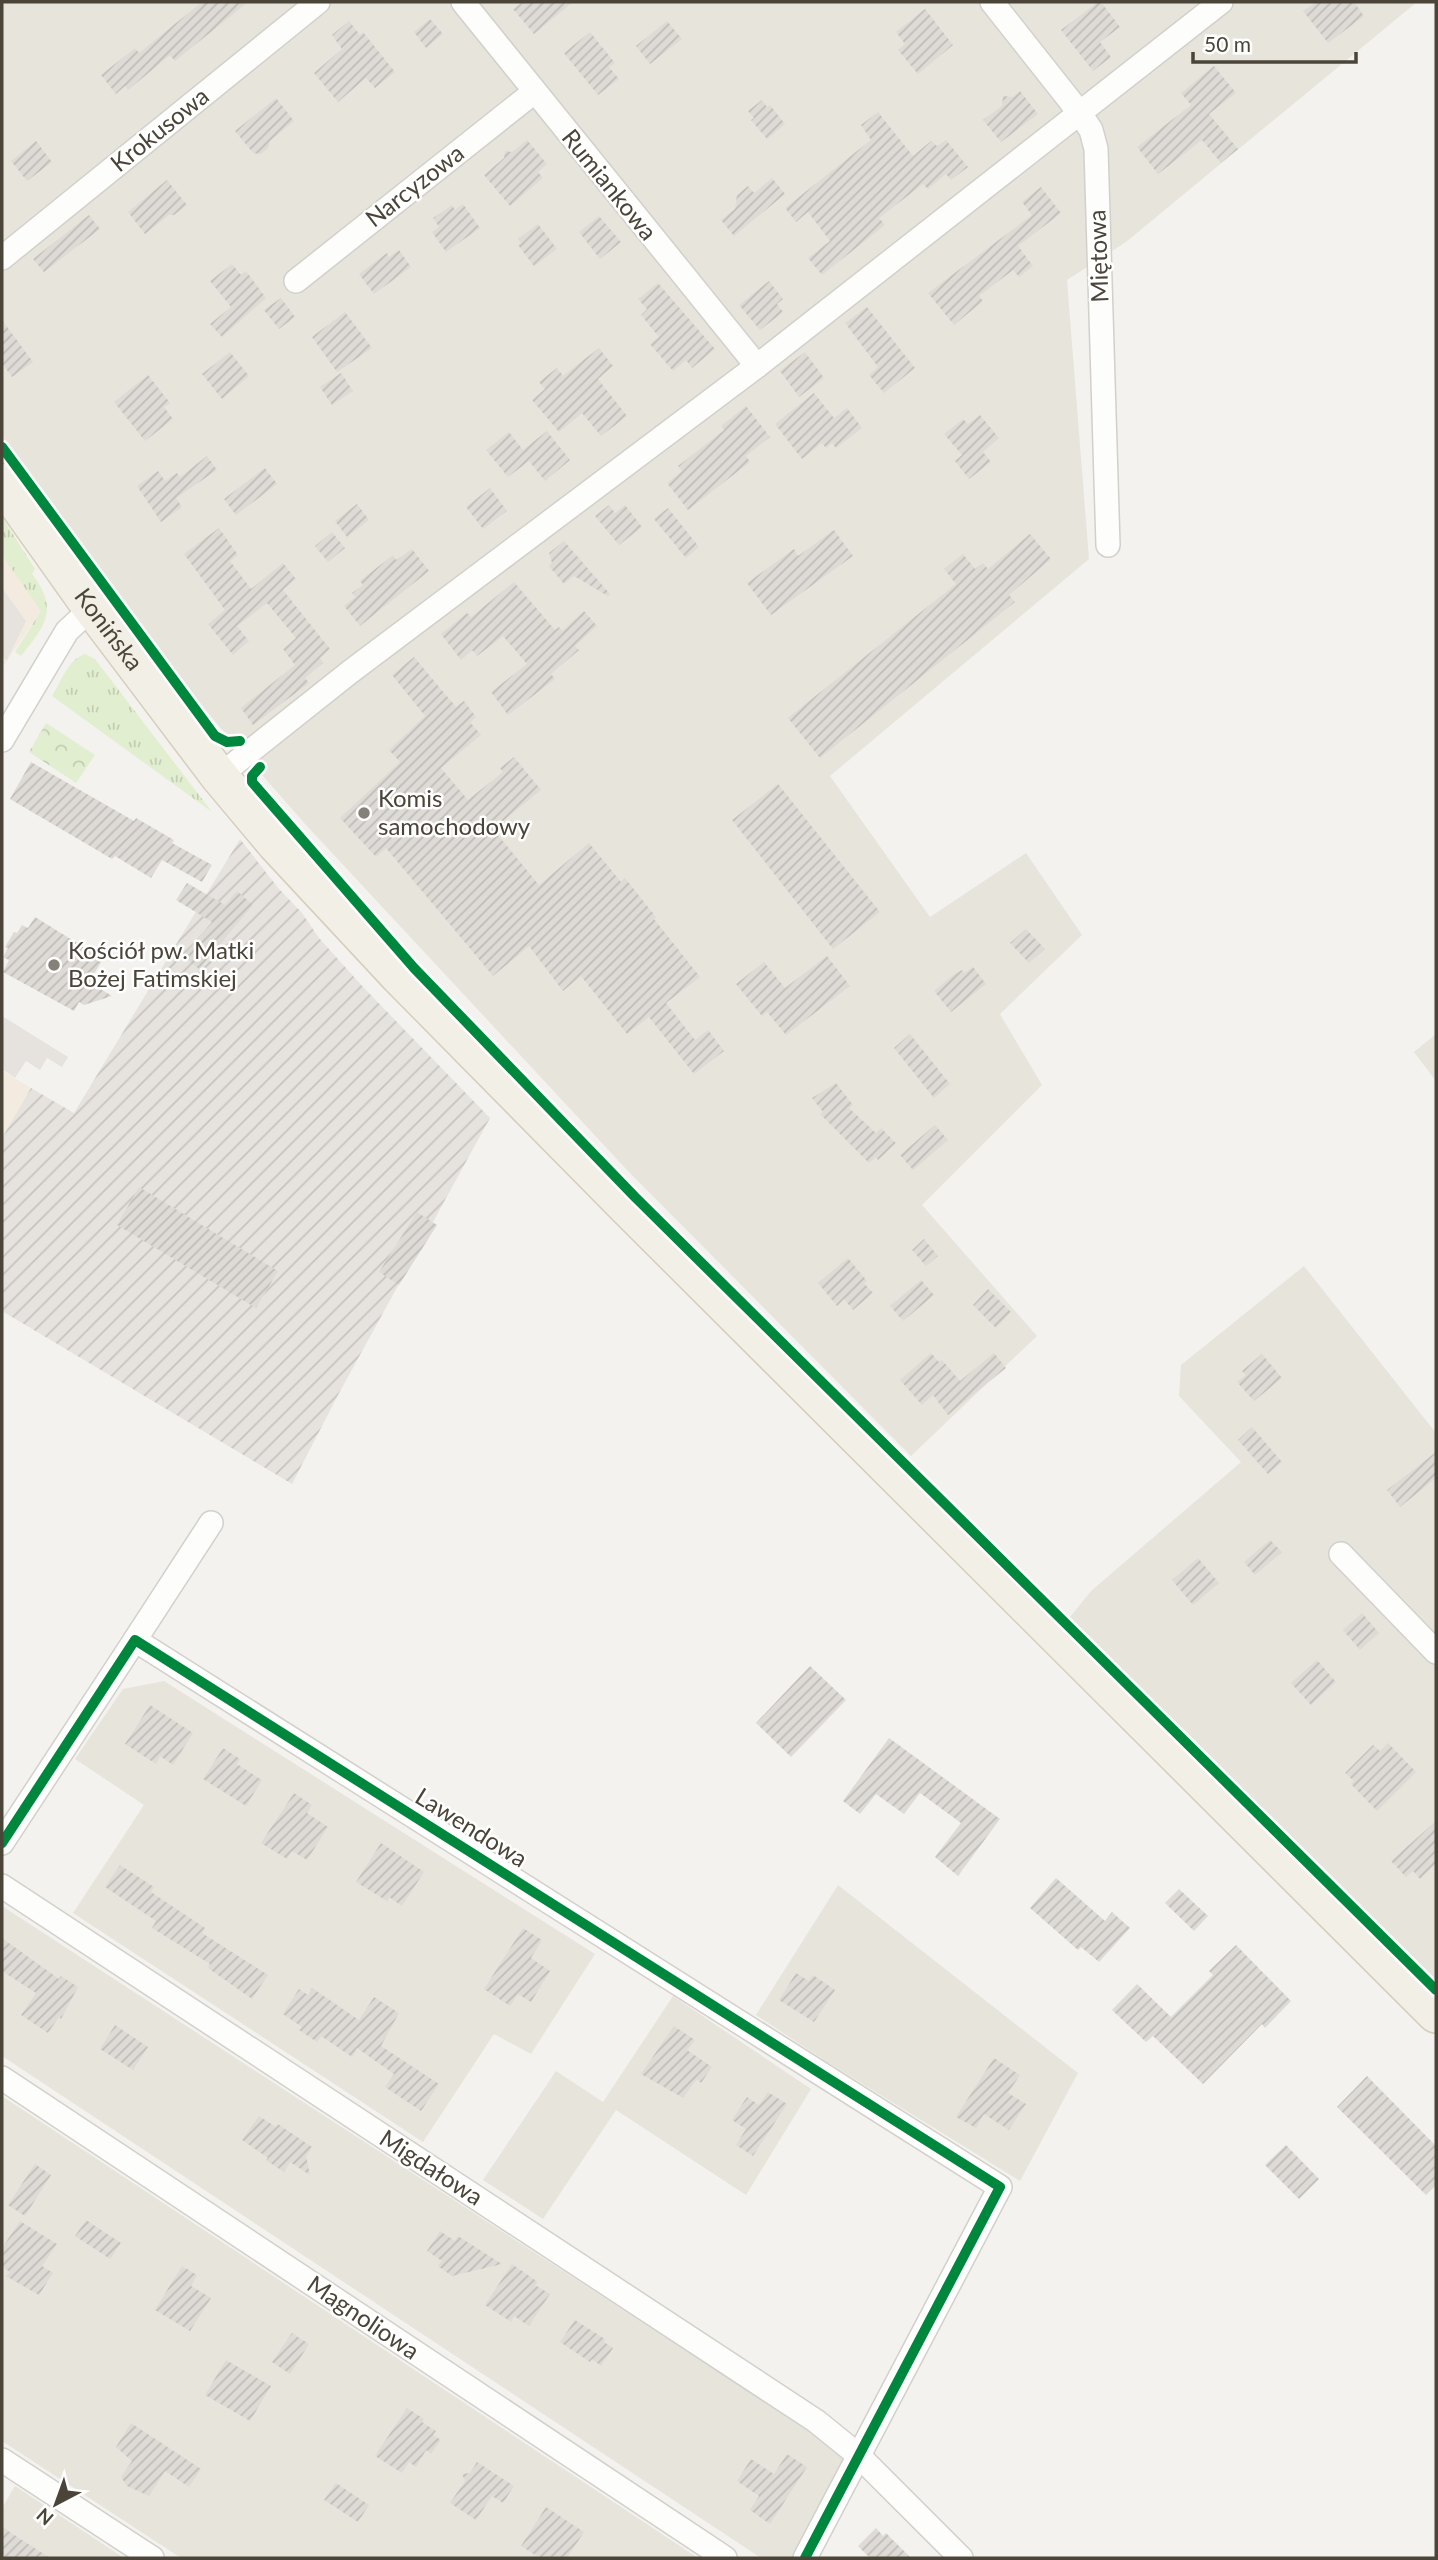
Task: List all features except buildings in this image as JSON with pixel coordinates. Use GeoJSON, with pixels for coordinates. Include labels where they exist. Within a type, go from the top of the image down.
{"type":"FeatureCollection","features":[{"type":"Feature","properties":{"kind":"main road","name":"Konińska"},"geometry":{"type":"LineString","coordinates":[[2,482],[92,608],[219,776],[324,896],[514,1094],[1436,2014]]}},
{"type":"Feature","properties":{"kind":"street","name":"Krokusowa"},"geometry":{"type":"LineString","coordinates":[[2,258],[318,2]]}},
{"type":"Feature","properties":{"kind":"street","name":"Rumiankowa"},"geometry":{"type":"LineString","coordinates":[[463,2],[757,366]]}},
{"type":"Feature","properties":{"kind":"street","name":"Miętowa"},"geometry":{"type":"LineString","coordinates":[[992,2],[1079,112],[1091,130],[1096,149],[1108,545]]}},
{"type":"Feature","properties":{"kind":"street"},"geometry":{"type":"LineString","coordinates":[[219,776],[350,672],[757,366],[1221,2]]}},
{"type":"Feature","properties":{"kind":"street","name":"Narcyzowa"},"geometry":{"type":"LineString","coordinates":[[296,281],[534,92]]}},
{"type":"Feature","properties":{"kind":"street"},"geometry":{"type":"LineString","coordinates":[[2,740],[67,631],[92,608]]}},
{"type":"Feature","properties":{"kind":"street"},"geometry":{"type":"LineString","coordinates":[[2,1843],[211,1522]]}},
{"type":"Feature","properties":{"kind":"street"},"geometry":{"type":"LineString","coordinates":[[1341,1554],[1436,1652]]}},
{"type":"Feature","properties":{"kind":"street","name":"Lawendowa"},"geometry":{"type":"LineString","coordinates":[[135,1640],[1000,2187],[858,2455]]}},
{"type":"Feature","properties":{"kind":"street","name":"Migdałowa"},"geometry":{"type":"LineString","coordinates":[[2,1886],[816,2421],[858,2455],[961,2558]]}},
{"type":"Feature","properties":{"kind":"street","name":"Magnoliowa"},"geometry":{"type":"LineString","coordinates":[[2,2078],[725,2558]]}},
{"type":"Feature","properties":{"kind":"street"},"geometry":{"type":"LineString","coordinates":[[805,2558],[858,2455]]}},
{"type":"Feature","properties":{"kind":"street"},"geometry":{"type":"LineString","coordinates":[[2,2460],[152,2558]]}},
{"type":"Feature","properties":{"kind":"shaded area"},"geometry":{"type":"Polygon","coordinates":[[[2,2],[1417,2],[1126,242],[1067,280],[1089,559],[830,776],[930,917],[1026,853],[1082,935],[1000,1014],[1042,1085],[922,1205],[1037,1336],[911,1456],[627,1170],[306,825],[205,710],[2,437],[2,2]]]}},
{"type":"Feature","properties":{"kind":"shaded area"},"geometry":{"type":"Polygon","coordinates":[[[2,554],[41,611],[2,668],[2,554]]]}},
{"type":"Feature","properties":{"kind":"shaded area"},"geometry":{"type":"Polygon","coordinates":[[[2,588],[26,621],[7,660],[2,657],[2,588]]]}},
{"type":"Feature","properties":{"kind":"shaded area"},"geometry":{"type":"Polygon","coordinates":[[[240,839],[279,889],[302,913],[319,938],[490,1118],[292,1484],[2,1311],[2,1138],[31,1088],[74,1113],[240,839]]]}},
{"type":"Feature","properties":{"kind":"shaded area"},"geometry":{"type":"Polygon","coordinates":[[[2,1016],[68,1057],[62,1067],[47,1058],[40,1070],[26,1061],[15,1078],[2,1069],[2,1016]]]}},
{"type":"Feature","properties":{"kind":"shaded area"},"geometry":{"type":"Polygon","coordinates":[[[1436,1034],[1436,1081],[1414,1052],[1436,1034]]]}},
{"type":"Feature","properties":{"kind":"shaded area"},"geometry":{"type":"Polygon","coordinates":[[[2,1071],[31,1088],[2,1138],[2,1071]]]}},
{"type":"Feature","properties":{"kind":"shaded area"},"geometry":{"type":"Polygon","coordinates":[[[1304,1266],[1436,1433],[1436,1981],[1070,1617],[1091,1591],[1241,1462],[1179,1396],[1181,1365],[1304,1266]]]}},
{"type":"Feature","properties":{"kind":"shaded area"},"geometry":{"type":"Polygon","coordinates":[[[164,1681],[595,1954],[531,2054],[494,2034],[423,2142],[73,1913],[144,1805],[75,1759],[123,1689],[164,1681]]]}},
{"type":"Feature","properties":{"kind":"shaded area"},"geometry":{"type":"Polygon","coordinates":[[[838,1885],[1078,2073],[1020,2181],[756,2015],[838,1885]]]}},
{"type":"Feature","properties":{"kind":"shaded area"},"geometry":{"type":"Polygon","coordinates":[[[2,1906],[846,2455],[794,2558],[761,2558],[2,2056],[2,1906]]]}},
{"type":"Feature","properties":{"kind":"shaded area"},"geometry":{"type":"Polygon","coordinates":[[[673,1996],[811,2089],[746,2195],[616,2110],[543,2219],[483,2180],[556,2071],[603,2102],[673,1996]]]}},
{"type":"Feature","properties":{"kind":"shaded area"},"geometry":{"type":"Polygon","coordinates":[[[2,2096],[698,2558],[181,2558],[2,2441],[2,2096]]]}},
{"type":"Feature","properties":{"kind":"shaded area"},"geometry":{"type":"Polygon","coordinates":[[[15,2486],[124,2558],[2,2558],[2,2508],[15,2486]]]}},
{"type":"Feature","properties":{"kind":"green space"},"geometry":{"type":"Polygon","coordinates":[[[2,517],[35,569],[32,574],[45,597],[47,607],[43,626],[21,656],[15,652],[41,611],[2,555],[2,517]]]}},
{"type":"Feature","properties":{"kind":"green space"},"geometry":{"type":"Polygon","coordinates":[[[85,654],[95,659],[212,812],[52,696],[69,666],[85,654]]]}},
{"type":"Feature","properties":{"kind":"green space"},"geometry":{"type":"Polygon","coordinates":[[[46,723],[95,755],[76,783],[29,752],[46,723]]]}},
{"type":"Feature","properties":{"kind":"cycle path"},"geometry":{"type":"LineString","coordinates":[[2,447],[215,736],[227,742],[240,741]]}},
{"type":"Feature","properties":{"kind":"cycle path"},"geometry":{"type":"LineString","coordinates":[[260,767],[252,776],[252,782],[414,968],[635,1197],[1436,1990]]}},
{"type":"Feature","properties":{"kind":"cycle path"},"geometry":{"type":"LineString","coordinates":[[2,1843],[135,1640],[1000,2187],[805,2558]]}},
{"type":"Feature","properties":{"kind":"place","name":"Komis samochodowy"},"geometry":{"type":"Point","coordinates":[364,813]}},
{"type":"Feature","properties":{"kind":"place","name":"Kościół pw. Matki Bożej Fatimskiej"},"geometry":{"type":"Point","coordinates":[54,965]}}]}
